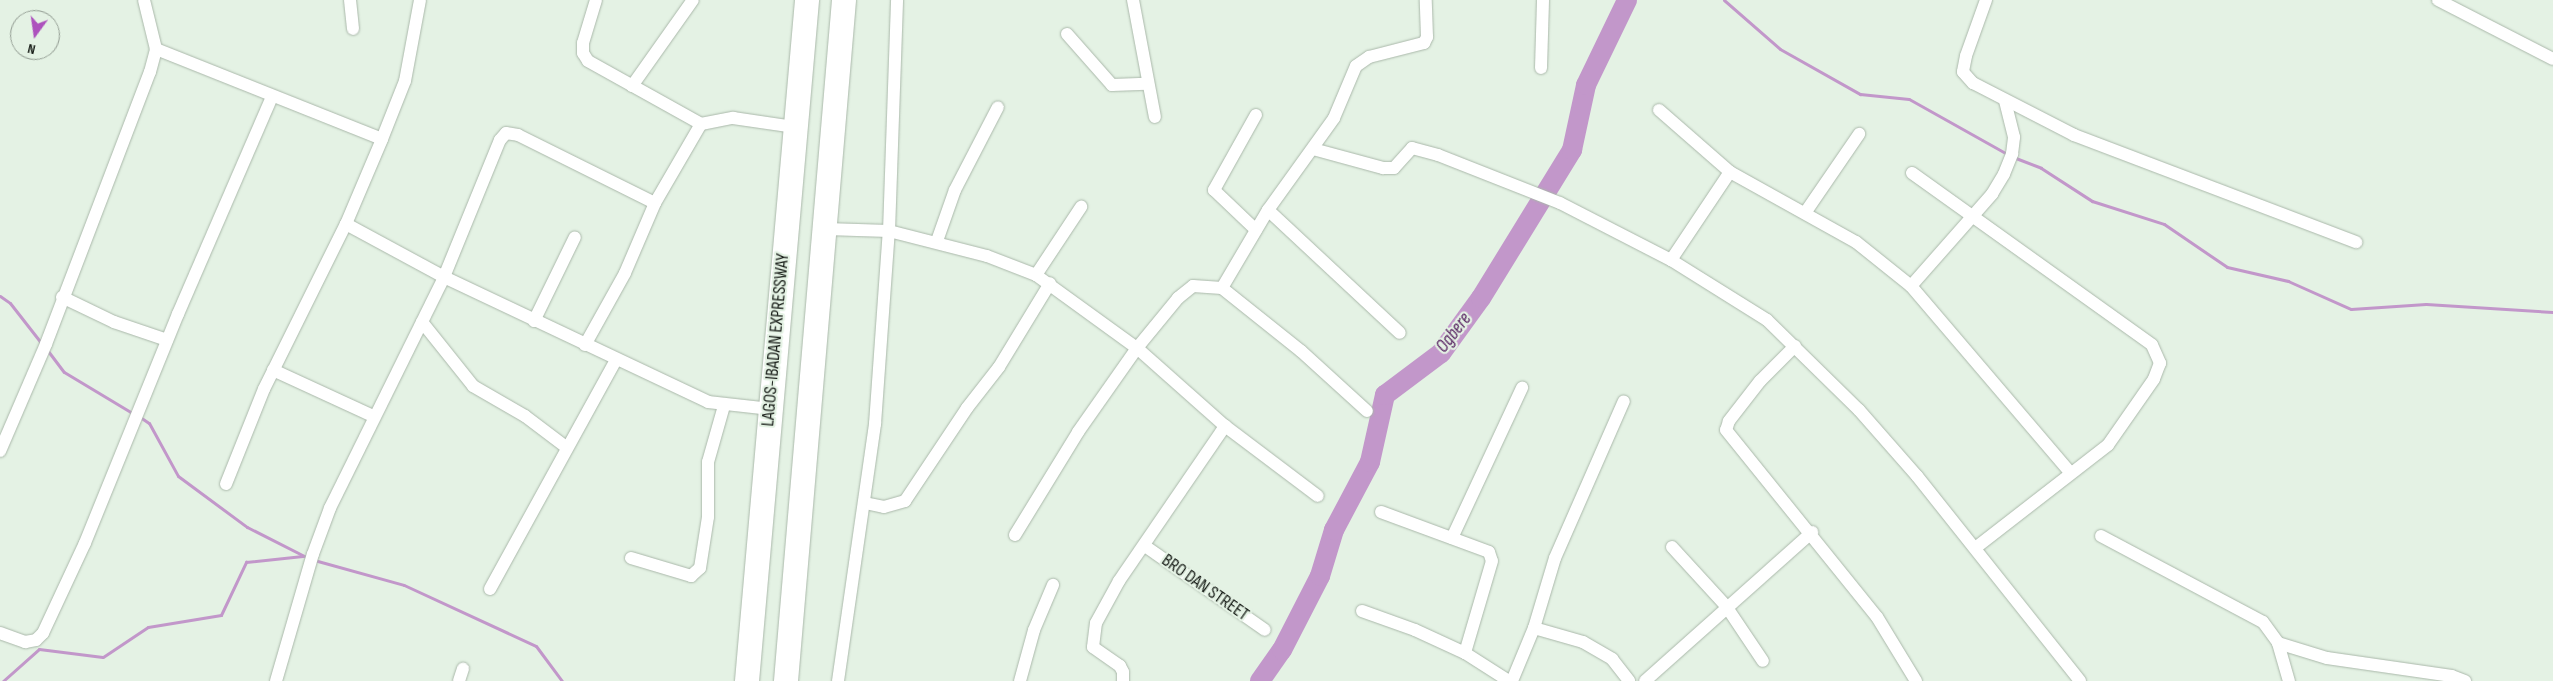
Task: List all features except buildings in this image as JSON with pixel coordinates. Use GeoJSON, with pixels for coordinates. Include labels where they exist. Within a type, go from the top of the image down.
{"type":"FeatureCollection","features":[{"type":"Feature","properties":{"kind":"highway","name":"LAGOS-IBADAN EXPRESSWAY"},"geometry":{"type":"LineString","coordinates":[[747,681],[807,0]]}},
{"type":"Feature","properties":{"kind":"highway"},"geometry":{"type":"LineString","coordinates":[[786,681],[844,0]]}},
{"type":"Feature","properties":{"kind":"street"},"geometry":{"type":"LineString","coordinates":[[0,451],[46,344],[62,297],[150,72],[156,49],[144,0]]}},
{"type":"Feature","properties":{"kind":"street"},"geometry":{"type":"LineString","coordinates":[[350,0],[353,29]]}},
{"type":"Feature","properties":{"kind":"street"},"geometry":{"type":"LineString","coordinates":[[226,484],[273,370],[346,224],[382,139],[405,81],[420,0]]}},
{"type":"Feature","properties":{"kind":"street"},"geometry":{"type":"LineString","coordinates":[[596,0],[583,43],[583,53],[588,61],[702,124],[733,118],[795,127]]}},
{"type":"Feature","properties":{"kind":"street"},"geometry":{"type":"LineString","coordinates":[[632,86],[693,0]]}},
{"type":"Feature","properties":{"kind":"street"},"geometry":{"type":"LineString","coordinates":[[838,681],[875,424],[889,231],[897,0]]}},
{"type":"Feature","properties":{"kind":"street"},"geometry":{"type":"LineString","coordinates":[[1133,0],[1146,84],[1155,116]]}},
{"type":"Feature","properties":{"kind":"street"},"geometry":{"type":"LineString","coordinates":[[1222,288],[1268,210],[1334,118],[1361,61],[1424,44],[1427,37],[1426,0]]}},
{"type":"Feature","properties":{"kind":"street"},"geometry":{"type":"LineString","coordinates":[[1541,68],[1544,0]]}},
{"type":"Feature","properties":{"kind":"street"},"geometry":{"type":"LineString","coordinates":[[1986,0],[1964,72],[1973,83],[2006,102],[2138,161],[2356,242]]}},
{"type":"Feature","properties":{"kind":"street"},"geometry":{"type":"LineString","coordinates":[[2438,0],[2553,59]]}},
{"type":"Feature","properties":{"kind":"street"},"geometry":{"type":"LineString","coordinates":[[1067,34],[1112,86],[1146,84]]}},
{"type":"Feature","properties":{"kind":"street"},"geometry":{"type":"LineString","coordinates":[[156,49],[272,97],[382,139]]}},
{"type":"Feature","properties":{"kind":"street"},"geometry":{"type":"LineString","coordinates":[[0,634],[25,642],[36,640],[43,633],[85,543],[167,340],[272,97]]}},
{"type":"Feature","properties":{"kind":"street"},"geometry":{"type":"LineString","coordinates":[[1911,286],[1972,214],[1992,194],[2011,157],[2014,137],[2006,102]]}},
{"type":"Feature","properties":{"kind":"street"},"geometry":{"type":"LineString","coordinates":[[937,241],[955,190],[998,107]]}},
{"type":"Feature","properties":{"kind":"street"},"geometry":{"type":"LineString","coordinates":[[1659,110],[1730,172],[1856,242],[1911,286],[2070,472]]}},
{"type":"Feature","properties":{"kind":"street"},"geometry":{"type":"LineString","coordinates":[[1256,115],[1214,190],[1256,230]]}},
{"type":"Feature","properties":{"kind":"street"},"geometry":{"type":"LineString","coordinates":[[585,345],[625,273],[655,203],[702,124]]}},
{"type":"Feature","properties":{"kind":"street"},"geometry":{"type":"LineString","coordinates":[[276,681],[313,554],[330,508],[373,416],[444,277],[500,140],[506,133],[518,135],[655,203]]}},
{"type":"Feature","properties":{"kind":"street"},"geometry":{"type":"LineString","coordinates":[[1805,213],[1859,134]]}},
{"type":"Feature","properties":{"kind":"street"},"geometry":{"type":"LineString","coordinates":[[1313,149],[1383,168],[1394,168],[1412,148],[1438,155],[1560,203],[1671,260],[1767,320],[1795,346],[1885,439],[1975,548],[2080,681]]}},
{"type":"Feature","properties":{"kind":"street"},"geometry":{"type":"LineString","coordinates":[[1671,260],[1730,172]]}},
{"type":"Feature","properties":{"kind":"street"},"geometry":{"type":"LineString","coordinates":[[1912,173],[1972,214],[2152,345],[2158,353],[2160,363],[2154,379],[2120,431],[2108,445],[2070,472],[1975,548]]}},
{"type":"Feature","properties":{"kind":"street"},"geometry":{"type":"LineString","coordinates":[[1036,275],[1081,207]]}},
{"type":"Feature","properties":{"kind":"street"},"geometry":{"type":"LineString","coordinates":[[1268,210],[1400,333]]}},
{"type":"Feature","properties":{"kind":"street"},"geometry":{"type":"LineString","coordinates":[[346,224],[444,277],[708,402],[724,406],[771,409]]}},
{"type":"Feature","properties":{"kind":"street"},"geometry":{"type":"LineString","coordinates":[[826,229],[889,231],[937,241],[1036,275],[1050,283],[1137,348],[1225,426],[1318,496]]}},
{"type":"Feature","properties":{"kind":"street"},"geometry":{"type":"LineString","coordinates":[[534,321],[575,237]]}},
{"type":"Feature","properties":{"kind":"street"},"geometry":{"type":"LineString","coordinates":[[865,503],[884,507],[905,501],[967,408],[999,367],[1050,283]]}},
{"type":"Feature","properties":{"kind":"street"},"geometry":{"type":"LineString","coordinates":[[1015,535],[1078,432],[1137,348],[1178,298],[1193,286],[1222,288],[1302,351],[1367,411]]}},
{"type":"Feature","properties":{"kind":"street"},"geometry":{"type":"LineString","coordinates":[[62,297],[114,322],[167,340]]}},
{"type":"Feature","properties":{"kind":"street"},"geometry":{"type":"LineString","coordinates":[[422,322],[473,386],[525,416],[566,447]]}},
{"type":"Feature","properties":{"kind":"street"},"geometry":{"type":"LineString","coordinates":[[1795,346],[1760,381],[1729,421],[1726,430],[1812,532],[1877,617],[1916,681]]}},
{"type":"Feature","properties":{"kind":"street"},"geometry":{"type":"LineString","coordinates":[[490,589],[566,447],[616,360]]}},
{"type":"Feature","properties":{"kind":"street"},"geometry":{"type":"LineString","coordinates":[[273,370],[373,416]]}},
{"type":"Feature","properties":{"kind":"street"},"geometry":{"type":"LineString","coordinates":[[1452,538],[1522,388]]}},
{"type":"Feature","properties":{"kind":"street"},"geometry":{"type":"LineString","coordinates":[[1362,611],[1414,630],[1465,653],[1511,681],[1534,628],[1555,558],[1624,400]]}},
{"type":"Feature","properties":{"kind":"street"},"geometry":{"type":"LineString","coordinates":[[631,558],[691,576],[700,568],[707,528],[708,462],[724,406]]}},
{"type":"Feature","properties":{"kind":"street"},"geometry":{"type":"LineString","coordinates":[[1122,681],[1120,666],[1096,651],[1092,637],[1096,623],[1119,581],[1145,546],[1225,426]]}},
{"type":"Feature","properties":{"kind":"street"},"geometry":{"type":"LineString","coordinates":[[1381,512],[1481,547],[1489,552],[1492,561],[1465,653]]}},
{"type":"Feature","properties":{"kind":"street"},"geometry":{"type":"LineString","coordinates":[[1645,681],[1726,606],[1812,532]]}},
{"type":"Feature","properties":{"kind":"street"},"geometry":{"type":"LineString","coordinates":[[2101,536],[2263,622],[2278,643],[2289,681]]}},
{"type":"Feature","properties":{"kind":"street","name":"BRO DAN STREET"},"geometry":{"type":"LineString","coordinates":[[1145,546],[1265,630]]}},
{"type":"Feature","properties":{"kind":"street"},"geometry":{"type":"LineString","coordinates":[[1672,547],[1726,606],[1763,661]]}},
{"type":"Feature","properties":{"kind":"street"},"geometry":{"type":"LineString","coordinates":[[1020,681],[1034,630],[1053,585]]}},
{"type":"Feature","properties":{"kind":"street"},"geometry":{"type":"LineString","coordinates":[[1534,628],[1583,642],[1612,659],[1628,681]]}},
{"type":"Feature","properties":{"kind":"street"},"geometry":{"type":"LineString","coordinates":[[2278,643],[2327,658],[2452,676],[2465,681]]}},
{"type":"Feature","properties":{"kind":"waterway","name":"Ogbere"},"geometry":{"type":"LineString","coordinates":[[1260,681],[1282,650],[1320,576],[1334,530],[1370,462],[1385,395],[1441,353],[1481,298],[1572,150],[1586,85],[1627,0]]}},
{"type":"Feature","properties":{"kind":"waterway"},"geometry":{"type":"LineString","coordinates":[[1724,0],[1780,49],[1860,94],[1909,99],[2007,154]]}},
{"type":"Feature","properties":{"kind":"waterway"},"geometry":{"type":"LineString","coordinates":[[2013,157],[2041,168],[2092,201],[2164,224],[2227,267],[2288,281],[2351,309],[2426,304],[2553,312]]}},
{"type":"Feature","properties":{"kind":"waterway"},"geometry":{"type":"LineString","coordinates":[[0,296],[10,303],[42,344]]}},
{"type":"Feature","properties":{"kind":"waterway"},"geometry":{"type":"LineString","coordinates":[[48,351],[64,372],[134,414]]}},
{"type":"Feature","properties":{"kind":"waterway"},"geometry":{"type":"LineString","coordinates":[[140,417],[149,423],[178,476],[247,527],[308,558]]}},
{"type":"Feature","properties":{"kind":"waterway"},"geometry":{"type":"LineString","coordinates":[[3,681],[39,649],[103,657],[148,627],[221,615],[246,562],[303,556]]}},
{"type":"Feature","properties":{"kind":"waterway"},"geometry":{"type":"LineString","coordinates":[[314,560],[404,585],[536,646],[562,681]]}}]}
